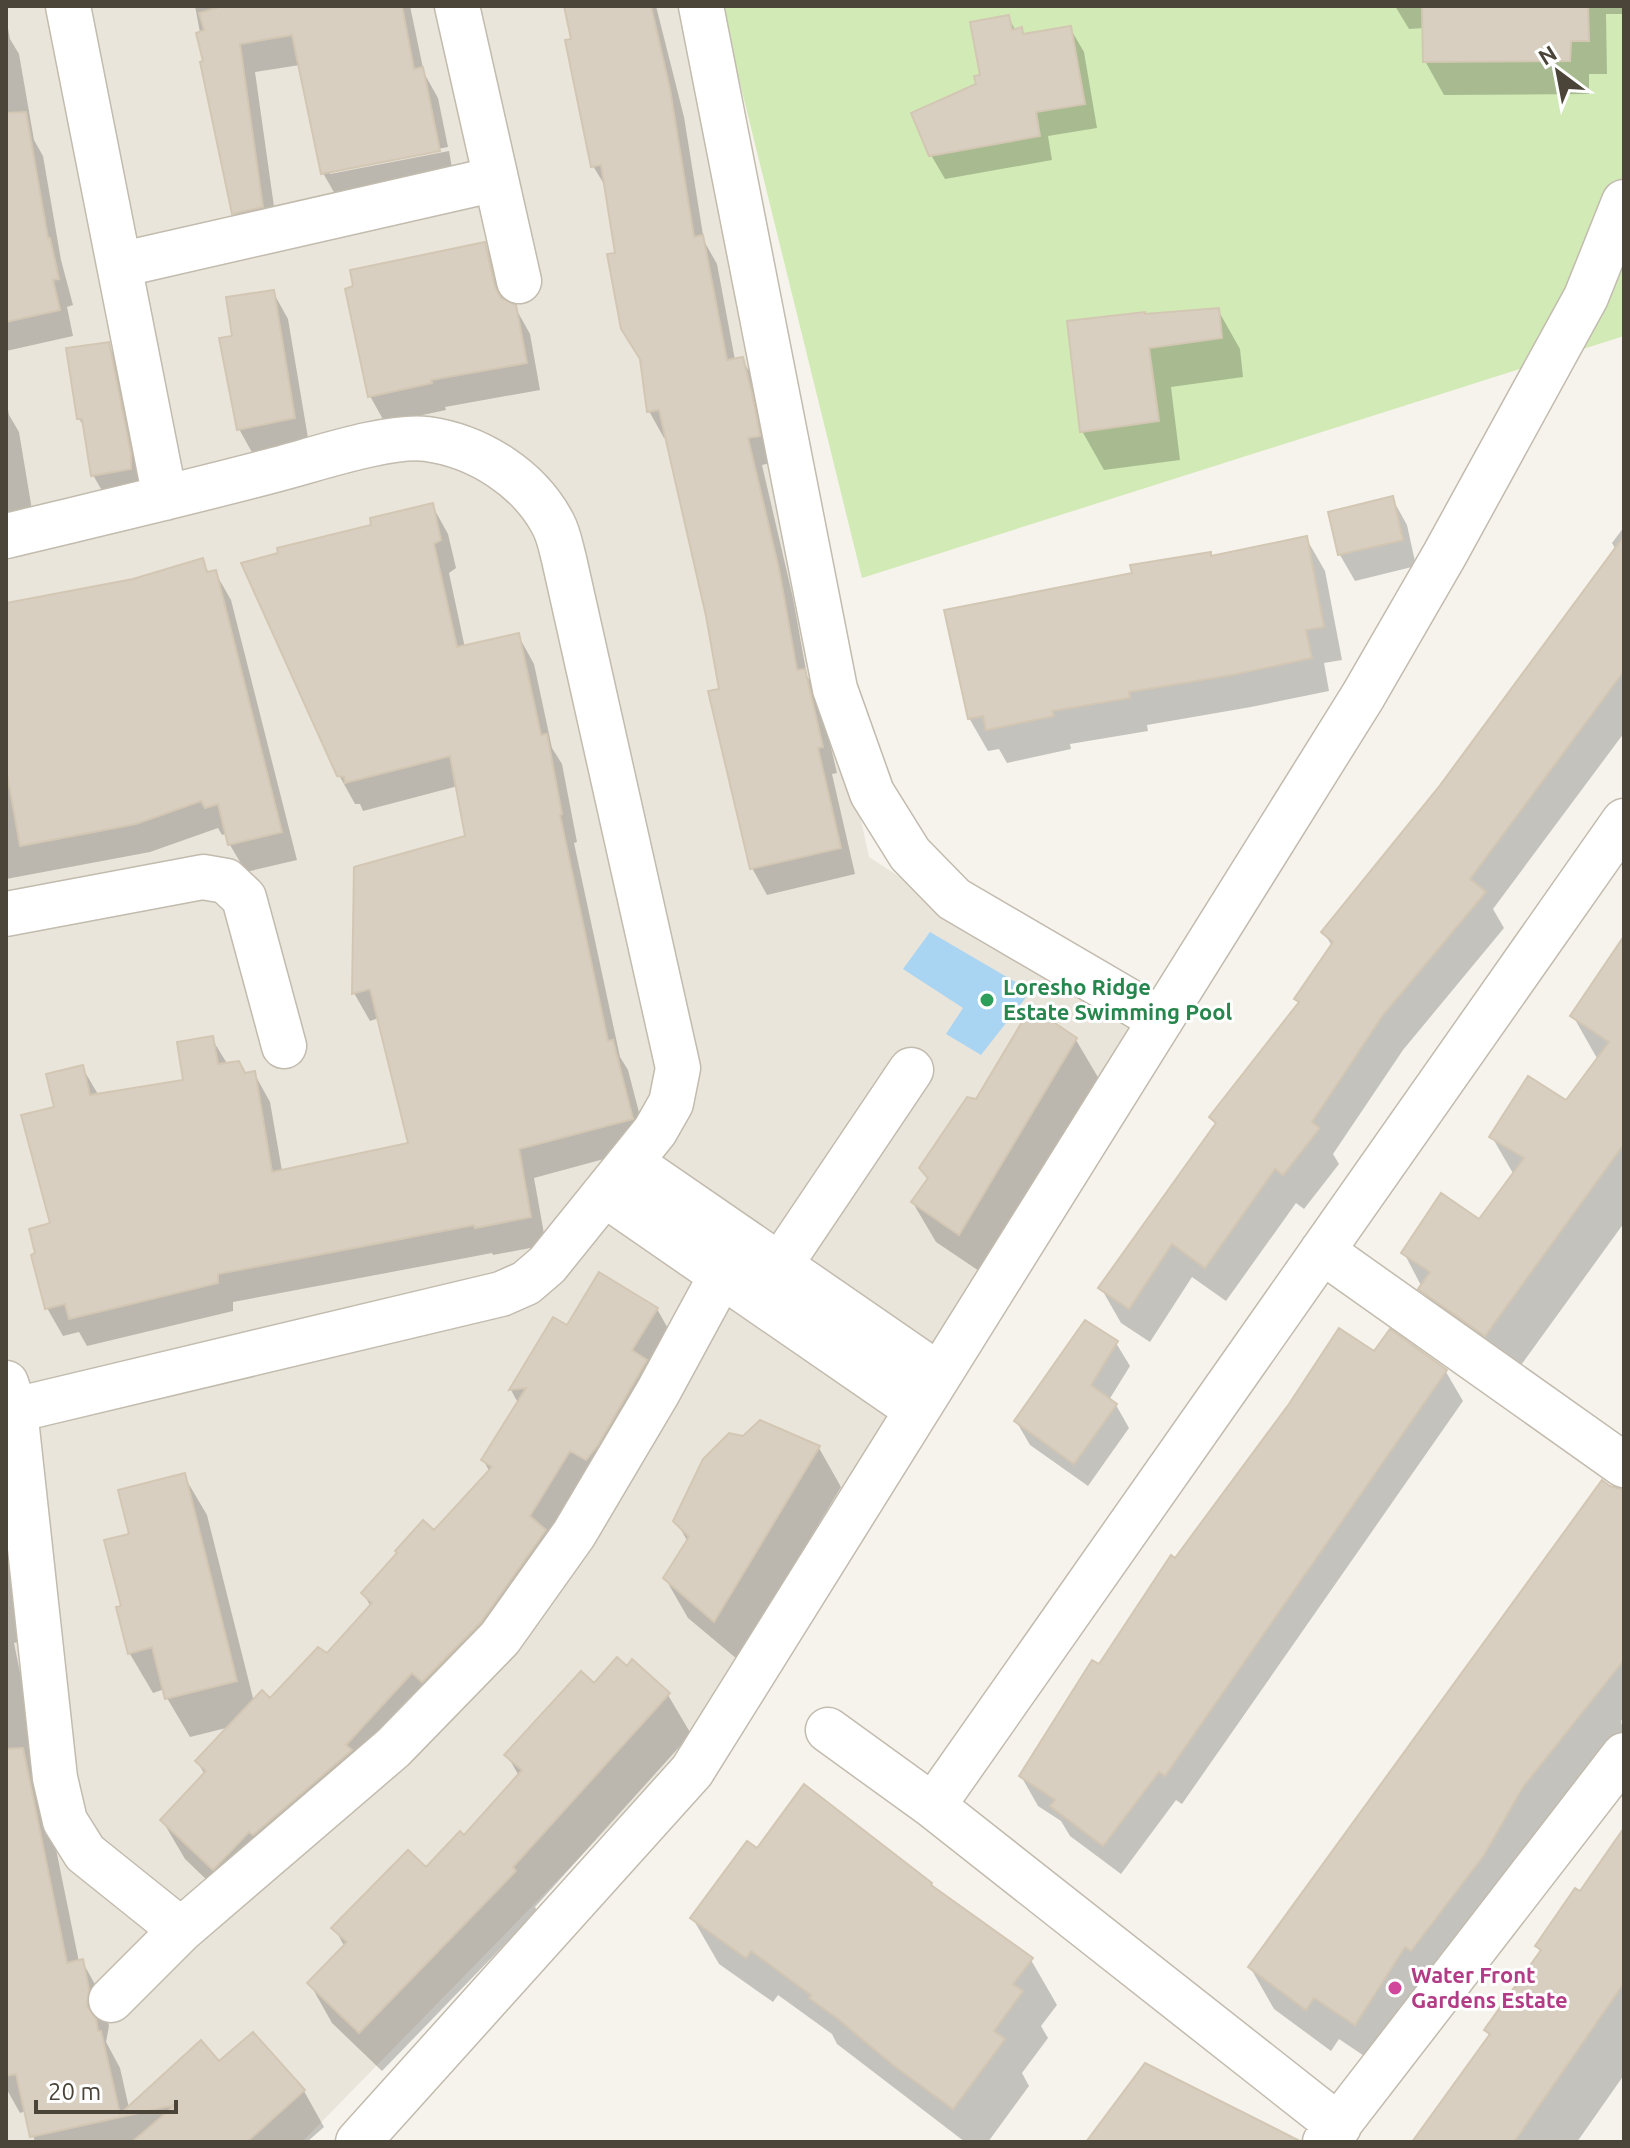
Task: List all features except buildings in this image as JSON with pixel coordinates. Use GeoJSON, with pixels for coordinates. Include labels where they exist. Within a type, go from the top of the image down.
{"type":"FeatureCollection","features":[{"type":"Feature","properties":{"kind":"street"},"geometry":{"type":"LineString","coordinates":[[68,6],[165,498]]}},
{"type":"Feature","properties":{"kind":"street"},"geometry":{"type":"LineString","coordinates":[[457,6],[519,281]]}},
{"type":"Feature","properties":{"kind":"street"},"geometry":{"type":"LineString","coordinates":[[701,6],[835,689],[872,793],[910,854],[954,899],[1161,1020]]}},
{"type":"Feature","properties":{"kind":"street"},"geometry":{"type":"LineString","coordinates":[[119,265],[496,179]]}},
{"type":"Feature","properties":{"kind":"street"},"geometry":{"type":"LineString","coordinates":[[358,2142],[692,1771],[1363,696],[1586,297],[1624,202]]}},
{"type":"Feature","properties":{"kind":"street"},"geometry":{"type":"LineString","coordinates":[[6,536],[372,444],[423,438],[460,445],[495,464],[522,484],[555,527],[564,559],[678,1068],[671,1103],[655,1131],[547,1265],[526,1283],[501,1294],[10,1396],[55,1778],[65,1821],[85,1853],[181,1930]]}},
{"type":"Feature","properties":{"kind":"street"},"geometry":{"type":"LineString","coordinates":[[933,1806],[1624,821]]}},
{"type":"Feature","properties":{"kind":"street"},"geometry":{"type":"LineString","coordinates":[[6,914],[203,877],[226,881],[244,898],[284,1046]]}},
{"type":"Feature","properties":{"kind":"street"},"geometry":{"type":"LineString","coordinates":[[780,1265],[911,1070]]}},
{"type":"Feature","properties":{"kind":"street"},"geometry":{"type":"LineString","coordinates":[[617,1178],[780,1265],[928,1392]]}},
{"type":"Feature","properties":{"kind":"street"},"geometry":{"type":"LineString","coordinates":[[617,1178],[722,1274],[928,1392]]}},
{"type":"Feature","properties":{"kind":"street"},"geometry":{"type":"LineString","coordinates":[[1322,1251],[1624,1465]]}},
{"type":"Feature","properties":{"kind":"street"},"geometry":{"type":"LineString","coordinates":[[111,2000],[181,1930],[393,1748],[500,1638],[574,1534],[658,1392],[722,1274]]}},
{"type":"Feature","properties":{"kind":"street"},"geometry":{"type":"LineString","coordinates":[[828,1730],[933,1806],[1332,2134],[1624,1755]]}},
{"type":"Feature","properties":{"kind":"shaded area"},"geometry":{"type":"Polygon","coordinates":[[[6,6],[685,6],[869,857],[1130,1026],[865,1461],[682,1753],[302,2142],[6,2142],[6,6]]]}},
{"type":"Feature","properties":{"kind":"green space"},"geometry":{"type":"Polygon","coordinates":[[[721,6],[1624,6],[1624,336],[862,578],[721,6]]]}},
{"type":"Feature","properties":{"kind":"water","name":"Loresho Ridge Estate Swimming Pool"},"geometry":{"type":"Polygon","coordinates":[[[930,932],[1031,991],[981,1055],[946,1034],[963,1008],[903,969],[930,932]]]}},
{"type":"Feature","properties":{"kind":"place","name":"Loresho Ridge Estate Swimming Pool"},"geometry":{"type":"Point","coordinates":[987,1000]}},
{"type":"Feature","properties":{"kind":"place","name":"Water Front Gardens Estate"},"geometry":{"type":"Point","coordinates":[1395,1988]}}]}
